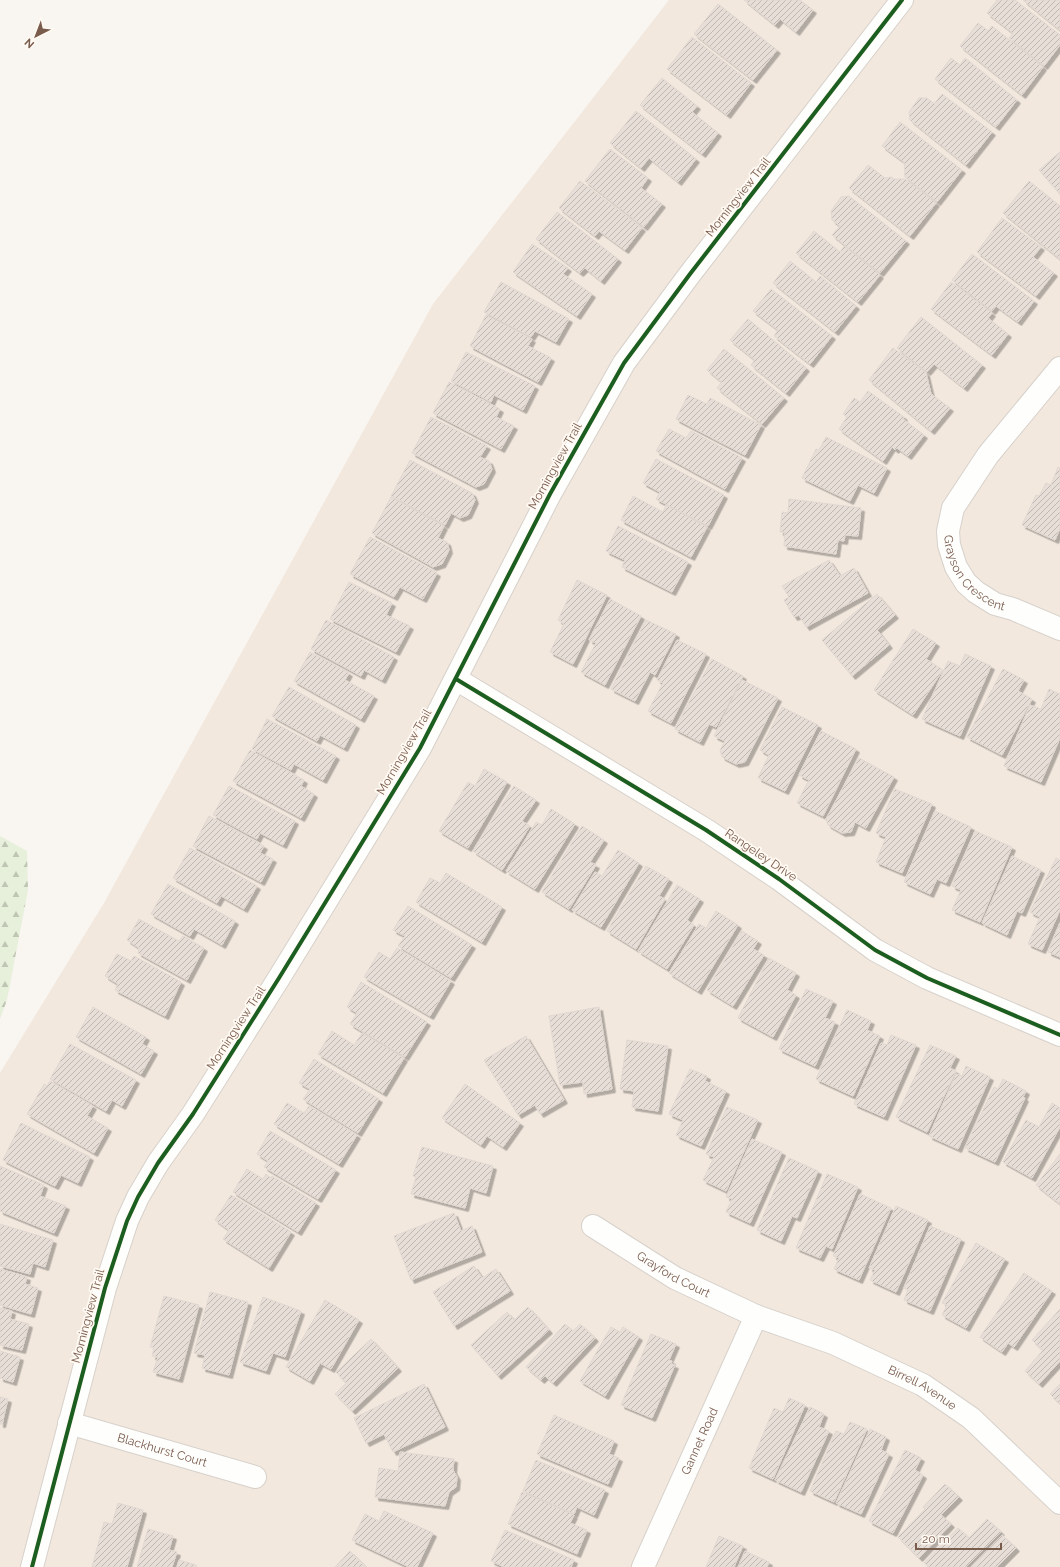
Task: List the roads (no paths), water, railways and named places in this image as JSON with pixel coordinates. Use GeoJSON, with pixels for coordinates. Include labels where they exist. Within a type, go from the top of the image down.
{"type":"FeatureCollection","features":[{"type":"Feature","properties":{"kind":"street","name":"Morningview Trail"},"geometry":{"type":"LineString","coordinates":[[32,1567],[113,1261],[127,1221],[138,1197],[158,1163],[193,1114],[280,978],[420,748],[550,494],[624,363],[690,274],[902,0]]}},
{"type":"Feature","properties":{"kind":"street","name":"Grayson Crescent"},"geometry":{"type":"LineString","coordinates":[[1060,368],[988,455],[953,508],[948,531],[949,545],[956,567],[966,583],[976,592],[995,604],[1013,609],[1060,630]]}},
{"type":"Feature","properties":{"kind":"street","name":"Rangeley Drive"},"geometry":{"type":"LineString","coordinates":[[456,679],[706,830],[779,879],[874,950],[927,978],[1060,1035]]}},
{"type":"Feature","properties":{"kind":"street","name":"Grayford Court"},"geometry":{"type":"LineString","coordinates":[[593,1226],[675,1278],[756,1316]]}},
{"type":"Feature","properties":{"kind":"street","name":"Birrell Avenue"},"geometry":{"type":"LineString","coordinates":[[756,1316],[833,1343],[923,1385],[971,1418],[1060,1503]]}},
{"type":"Feature","properties":{"kind":"street","name":"Gannet Road"},"geometry":{"type":"LineString","coordinates":[[643,1567],[756,1316]]}},
{"type":"Feature","properties":{"kind":"street","name":"Blackhurst Court"},"geometry":{"type":"LineString","coordinates":[[69,1423],[255,1476]]}}]}
